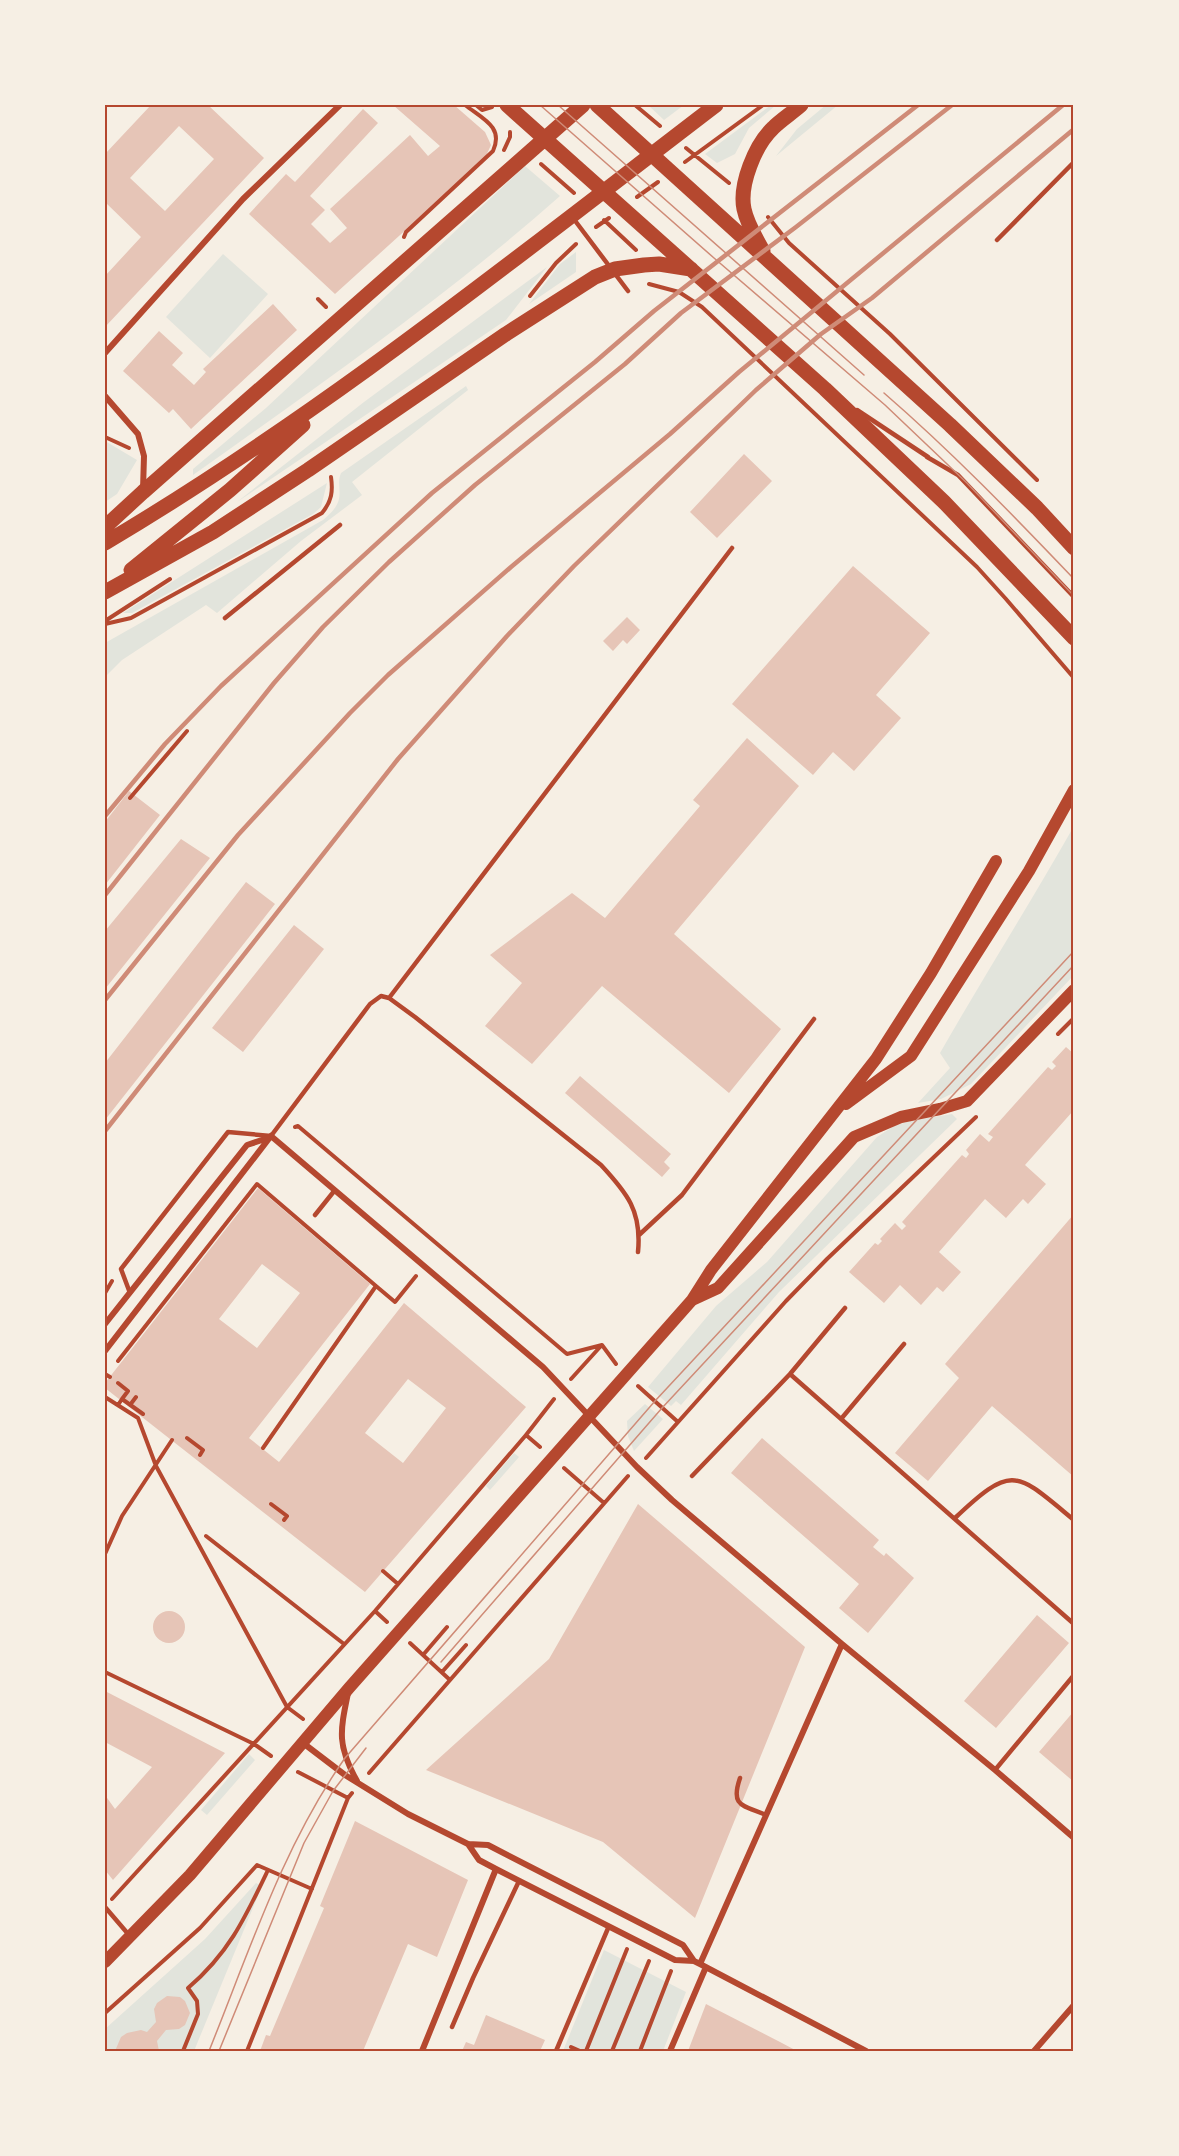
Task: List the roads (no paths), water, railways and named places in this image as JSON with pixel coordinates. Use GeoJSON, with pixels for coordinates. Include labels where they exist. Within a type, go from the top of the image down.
{"type":"FeatureCollection","features":[{"type":"Feature","properties":{"kind":"main road"},"geometry":{"type":"LineString","coordinates":[[507,105],[825,389],[944,502],[1074,638]]}},
{"type":"Feature","properties":{"kind":"main road"},"geometry":{"type":"LineString","coordinates":[[105,527],[583,105]]}},
{"type":"Feature","properties":{"kind":"main road"},"geometry":{"type":"LineString","coordinates":[[597,105],[950,425],[1037,508],[1074,548]]}},
{"type":"Feature","properties":{"kind":"main road"},"geometry":{"type":"LineString","coordinates":[[105,543],[236,460],[345,387],[717,105]]}},
{"type":"Feature","properties":{"kind":"main road"},"geometry":{"type":"LineString","coordinates":[[771,264],[747,219],[744,208],[744,186],[755,155],[771,130],[801,105]]}},
{"type":"Feature","properties":{"kind":"main road"},"geometry":{"type":"LineString","coordinates":[[105,592],[213,532],[595,277],[615,269],[644,265],[659,264],[692,269]]}},
{"type":"Feature","properties":{"kind":"main road"},"geometry":{"type":"LineString","coordinates":[[105,592],[230,490],[345,387]]}},
{"type":"Feature","properties":{"kind":"main road"},"geometry":{"type":"LineString","coordinates":[[835,1112],[911,1056],[1029,871],[1074,790]]}},
{"type":"Feature","properties":{"kind":"main road"},"geometry":{"type":"LineString","coordinates":[[105,1962],[190,1875],[350,1688],[692,1300],[711,1270],[876,1059],[931,973],[996,861]]}},
{"type":"Feature","properties":{"kind":"main road"},"geometry":{"type":"LineString","coordinates":[[692,1300],[718,1288],[854,1137],[902,1116],[967,1101],[1074,990]]}},
{"type":"Feature","properties":{"kind":"street"},"geometry":{"type":"LineString","coordinates":[[105,353],[243,199],[339,105]]}},
{"type":"Feature","properties":{"kind":"street"},"geometry":{"type":"LineString","coordinates":[[105,396],[138,434],[144,456],[143,492]]}},
{"type":"Feature","properties":{"kind":"street"},"geometry":{"type":"LineString","coordinates":[[271,1136],[543,1367],[637,1467],[672,1500],[1074,1838]]}},
{"type":"Feature","properties":{"kind":"street"},"geometry":{"type":"LineString","coordinates":[[105,1324],[247,1146],[271,1136]]}},
{"type":"Feature","properties":{"kind":"street"},"geometry":{"type":"LineString","coordinates":[[105,1351],[271,1136]]}},
{"type":"Feature","properties":{"kind":"street"},"geometry":{"type":"LineString","coordinates":[[670,2051],[700,1964],[842,1644]]}},
{"type":"Feature","properties":{"kind":"street"},"geometry":{"type":"LineString","coordinates":[[350,1688],[341,1726],[342,1749],[359,1784]]}},
{"type":"Feature","properties":{"kind":"street"},"geometry":{"type":"LineString","coordinates":[[303,1742],[359,1784],[408,1814],[468,1844],[488,1845],[683,1945],[700,1964]]}},
{"type":"Feature","properties":{"kind":"street"},"geometry":{"type":"LineString","coordinates":[[468,1844],[479,1860],[519,1881],[675,1960],[700,1964],[866,2051]]}},
{"type":"Feature","properties":{"kind":"street"},"geometry":{"type":"LineString","coordinates":[[422,2051],[496,1869]]}},
{"type":"Feature","properties":{"kind":"street"},"geometry":{"type":"LineString","coordinates":[[1034,2051],[1074,2005]]}},
{"type":"Feature","properties":{"kind":"lane"},"geometry":{"type":"LineString","coordinates":[[997,240],[1074,162]]}},
{"type":"Feature","properties":{"kind":"lane"},"geometry":{"type":"LineString","coordinates":[[571,216],[628,291]]}},
{"type":"Feature","properties":{"kind":"lane"},"geometry":{"type":"LineString","coordinates":[[825,389],[958,475],[1074,597]]}},
{"type":"Feature","properties":{"kind":"lane"},"geometry":{"type":"LineString","coordinates":[[225,618],[340,525]]}},
{"type":"Feature","properties":{"kind":"lane"},"geometry":{"type":"LineString","coordinates":[[389,998],[732,548]]}},
{"type":"Feature","properties":{"kind":"lane"},"geometry":{"type":"LineString","coordinates":[[130,1293],[121,1269],[228,1132],[271,1136],[370,1004],[381,996],[389,998],[601,1165],[624,1190],[635,1212],[639,1235],[638,1252]]}},
{"type":"Feature","properties":{"kind":"lane"},"geometry":{"type":"LineString","coordinates":[[639,1235],[682,1196],[814,1019]]}},
{"type":"Feature","properties":{"kind":"lane"},"geometry":{"type":"LineString","coordinates":[[315,1215],[335,1190]]}},
{"type":"Feature","properties":{"kind":"lane"},"geometry":{"type":"LineString","coordinates":[[692,1476],[790,1374],[845,1308]]}},
{"type":"Feature","properties":{"kind":"lane"},"geometry":{"type":"LineString","coordinates":[[841,1419],[904,1344]]}},
{"type":"Feature","properties":{"kind":"lane"},"geometry":{"type":"LineString","coordinates":[[790,1374],[1074,1624]]}},
{"type":"Feature","properties":{"kind":"lane"},"geometry":{"type":"LineString","coordinates":[[955,1518],[983,1491],[1001,1481],[1020,1479],[1037,1489],[1074,1520]]}},
{"type":"Feature","properties":{"kind":"lane"},"geometry":{"type":"LineString","coordinates":[[995,1770],[1074,1676]]}},
{"type":"Feature","properties":{"kind":"lane"},"geometry":{"type":"LineString","coordinates":[[740,1778],[735,1792],[736,1799],[740,1804],[766,1815]]}},
{"type":"Feature","properties":{"kind":"lane"},"geometry":{"type":"LineString","coordinates":[[452,2027],[519,1881]]}},
{"type":"Feature","properties":{"kind":"lane"},"geometry":{"type":"LineString","coordinates":[[105,1906],[130,1937]]}},
{"type":"Feature","properties":{"kind":"lane"},"geometry":{"type":"LineString","coordinates":[[555,2051],[609,1926]]}},
{"type":"Feature","properties":{"kind":"tram line"},"geometry":{"type":"LineString","coordinates":[[540,105],[885,405],[967,483],[1074,596]]}},
{"type":"Feature","properties":{"kind":"tram line"},"geometry":{"type":"LineString","coordinates":[[558,105],[864,375]]}},
{"type":"Feature","properties":{"kind":"tram line"},"geometry":{"type":"LineString","coordinates":[[884,393],[957,460],[1074,579]]}},
{"type":"Feature","properties":{"kind":"tram line"},"geometry":{"type":"LineString","coordinates":[[209,2051],[285,1863],[303,1827],[345,1758],[655,1401],[1074,951]]}},
{"type":"Feature","properties":{"kind":"tram line"},"geometry":{"type":"LineString","coordinates":[[441,1662],[662,1408],[1074,965]]}},
{"type":"Feature","properties":{"kind":"tram line"},"geometry":{"type":"LineString","coordinates":[[219,2051],[304,1843],[333,1791],[366,1748]]}},
{"type":"Feature","properties":{"kind":"railway"},"geometry":{"type":"LineString","coordinates":[[105,816],[165,744],[221,686],[432,493],[595,362],[654,311],[918,105]]}},
{"type":"Feature","properties":{"kind":"railway"},"geometry":{"type":"LineString","coordinates":[[105,895],[274,683],[323,627],[389,562],[475,485],[625,364],[681,313],[952,105]]}},
{"type":"Feature","properties":{"kind":"railway"},"geometry":{"type":"LineString","coordinates":[[105,1000],[238,835],[388,675],[511,567],[670,434],[739,372],[1063,105]]}},
{"type":"Feature","properties":{"kind":"railway"},"geometry":{"type":"LineString","coordinates":[[105,1131],[398,759],[507,636],[574,566],[756,390],[821,334],[872,298],[1074,129]]}}]}
